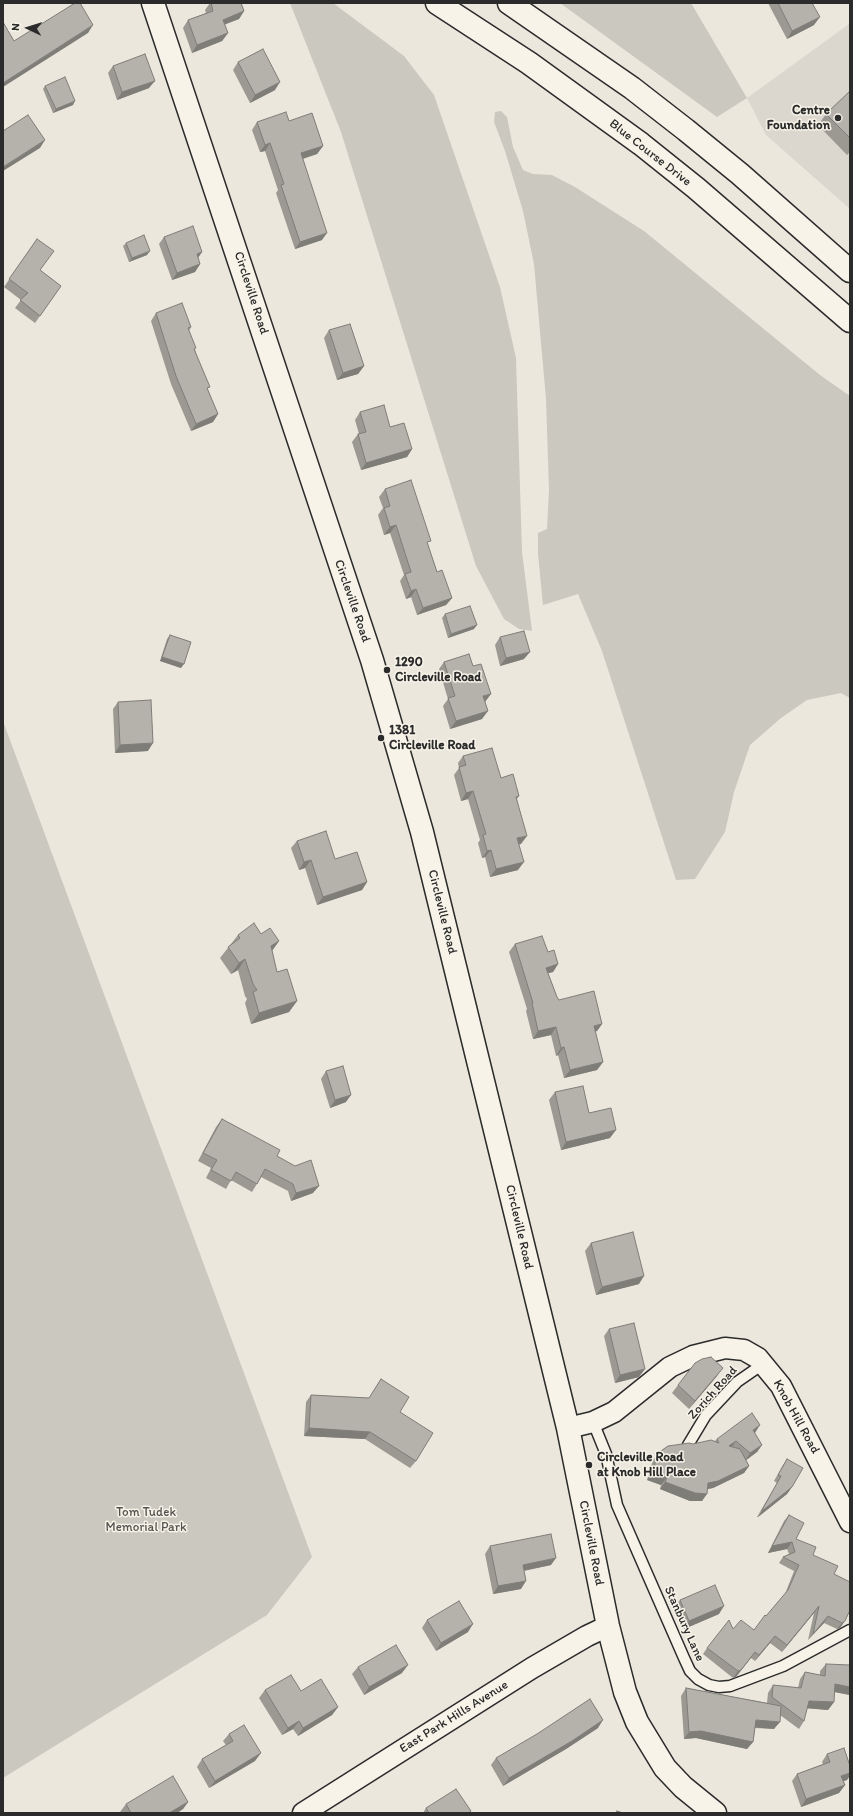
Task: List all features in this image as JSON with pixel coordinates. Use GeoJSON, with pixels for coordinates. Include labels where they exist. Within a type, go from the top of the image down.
{"type":"FeatureCollection","features":[{"type":"Feature","properties":{"kind":"street","name":"Circleville Road"},"geometry":{"type":"LineString","coordinates":[[154,3],[372,660],[418,817],[568,1428],[608,1626],[625,1692],[637,1722],[650,1746],[665,1768],[683,1787],[715,1813]]}},
{"type":"Feature","properties":{"kind":"street","name":"Blue Course Drive"},"geometry":{"type":"LineString","coordinates":[[437,3],[528,63],[641,144],[696,188],[850,321]]}},
{"type":"Feature","properties":{"kind":"street"},"geometry":{"type":"LineString","coordinates":[[509,3],[632,88],[686,130],[740,174],[850,270]]}},
{"type":"Feature","properties":{"kind":"street","name":"Knob Hill Road"},"geometry":{"type":"LineString","coordinates":[[568,1428],[593,1422],[614,1412],[670,1367],[693,1356],[725,1348],[734,1348],[751,1352],[781,1386],[850,1522]]}},
{"type":"Feature","properties":{"kind":"street","name":"East Park Hills Avenue"},"geometry":{"type":"LineString","coordinates":[[303,1813],[532,1668],[586,1636],[608,1626]]}},
{"type":"Feature","properties":{"kind":"lane","name":"Zorich Road"},"geometry":{"type":"LineString","coordinates":[[688,1445],[706,1415],[736,1382],[763,1364]]}},
{"type":"Feature","properties":{"kind":"lane","name":"Stanbury Lane"},"geometry":{"type":"LineString","coordinates":[[593,1422],[606,1454],[617,1506],[690,1671],[698,1679],[709,1685],[719,1687],[730,1686],[783,1666],[850,1630]]}},
{"type":"Feature","properties":{"kind":"shaded area"},"geometry":{"type":"Polygon","coordinates":[[[849,24],[850,209],[766,135],[747,98],[849,24]]]}},
{"type":"Feature","properties":{"kind":"green space"},"geometry":{"type":"Polygon","coordinates":[[[290,3],[333,3],[404,56],[434,95],[500,287],[516,358],[522,552],[532,631],[519,629],[504,619],[476,566],[341,132],[290,3]]]}},
{"type":"Feature","properties":{"kind":"green space"},"geometry":{"type":"Polygon","coordinates":[[[560,3],[691,3],[747,98],[717,117],[560,3]]]}},
{"type":"Feature","properties":{"kind":"green space"},"geometry":{"type":"Polygon","coordinates":[[[501,111],[507,117],[513,147],[523,170],[533,174],[552,175],[575,187],[644,231],[820,375],[850,396],[850,698],[841,693],[807,700],[781,718],[750,745],[734,792],[725,832],[695,879],[676,880],[602,651],[578,594],[543,605],[538,554],[538,533],[547,529],[549,490],[546,399],[534,264],[523,211],[505,151],[494,122],[495,112],[501,111]]]}},
{"type":"Feature","properties":{"kind":"green space","name":"Tom Tudek Memorial Park"},"geometry":{"type":"Polygon","coordinates":[[[3,721],[312,1557],[267,1615],[3,1778],[3,721]]]}},
{"type":"Feature","properties":{"kind":"building"},"geometry":{"type":"Polygon","coordinates":[[[75,3],[80,3],[93,25],[3,83],[3,22],[14,41],[75,3]]]}},
{"type":"Feature","properties":{"kind":"building"},"geometry":{"type":"Polygon","coordinates":[[[211,3],[241,3],[244,11],[223,20],[228,33],[197,45],[188,20],[213,11],[211,3]]]}},
{"type":"Feature","properties":{"kind":"building"},"geometry":{"type":"Polygon","coordinates":[[[778,3],[812,3],[820,17],[792,31],[778,3]]]}},
{"type":"Feature","properties":{"kind":"building"},"geometry":{"type":"Polygon","coordinates":[[[263,49],[280,82],[255,95],[238,62],[263,49]]]}},
{"type":"Feature","properties":{"kind":"building"},"geometry":{"type":"Polygon","coordinates":[[[145,54],[155,81],[122,92],[113,66],[145,54]]]}},
{"type":"Feature","properties":{"kind":"building"},"geometry":{"type":"Polygon","coordinates":[[[65,77],[75,101],[56,109],[45,86],[65,77]]]}},
{"type":"Feature","properties":{"kind":"building"},"geometry":{"type":"Polygon","coordinates":[[[850,91],[850,138],[826,114],[850,91]]]}},
{"type":"Feature","properties":{"kind":"building"},"geometry":{"type":"Polygon","coordinates":[[[286,112],[289,121],[312,113],[323,146],[301,153],[327,233],[300,242],[281,185],[284,184],[270,143],[265,145],[257,122],[286,112]]]}},
{"type":"Feature","properties":{"kind":"building"},"geometry":{"type":"Polygon","coordinates":[[[28,115],[45,140],[3,167],[3,131],[28,115]]]}},
{"type":"Feature","properties":{"kind":"building"},"geometry":{"type":"Polygon","coordinates":[[[193,226],[202,252],[197,254],[200,264],[177,273],[164,237],[193,226]]]}},
{"type":"Feature","properties":{"kind":"building"},"geometry":{"type":"Polygon","coordinates":[[[144,235],[150,251],[132,258],[126,243],[144,235]]]}},
{"type":"Feature","properties":{"kind":"building"},"geometry":{"type":"Polygon","coordinates":[[[37,239],[54,251],[40,270],[61,286],[40,316],[20,300],[28,293],[9,279],[37,239]]]}},
{"type":"Feature","properties":{"kind":"building"},"geometry":{"type":"Polygon","coordinates":[[[182,303],[191,327],[188,328],[196,348],[194,349],[210,387],[207,388],[218,414],[196,424],[176,376],[156,313],[182,303]]]}},
{"type":"Feature","properties":{"kind":"building"},"geometry":{"type":"Polygon","coordinates":[[[350,324],[364,366],[343,373],[329,330],[350,324]]]}},
{"type":"Feature","properties":{"kind":"building"},"geometry":{"type":"Polygon","coordinates":[[[384,405],[390,427],[404,423],[412,449],[366,463],[358,434],[366,432],[360,412],[384,405]]]}},
{"type":"Feature","properties":{"kind":"building"},"geometry":{"type":"Polygon","coordinates":[[[411,480],[431,541],[427,542],[437,572],[442,570],[452,598],[423,608],[416,589],[411,591],[405,574],[411,572],[396,525],[390,527],[384,508],[390,506],[385,489],[411,480]]]}},
{"type":"Feature","properties":{"kind":"building"},"geometry":{"type":"Polygon","coordinates":[[[470,606],[477,625],[451,634],[445,614],[470,606]]]}},
{"type":"Feature","properties":{"kind":"building"},"geometry":{"type":"Polygon","coordinates":[[[524,631],[530,652],[506,658],[500,637],[524,631]]]}},
{"type":"Feature","properties":{"kind":"building"},"geometry":{"type":"Polygon","coordinates":[[[170,635],[191,642],[184,664],[162,657],[170,635]]]}},
{"type":"Feature","properties":{"kind":"building"},"geometry":{"type":"Polygon","coordinates":[[[469,654],[473,666],[481,664],[491,694],[483,696],[488,711],[456,721],[448,698],[455,696],[444,662],[469,654]]]}},
{"type":"Feature","properties":{"kind":"building"},"geometry":{"type":"Polygon","coordinates":[[[151,700],[153,743],[120,745],[118,702],[151,700]]]}},
{"type":"Feature","properties":{"kind":"building"},"geometry":{"type":"Polygon","coordinates":[[[492,748],[501,778],[513,774],[519,796],[516,797],[527,836],[517,838],[524,862],[496,869],[491,850],[487,851],[483,835],[486,834],[473,791],[466,793],[459,767],[466,765],[463,756],[492,748]]]}},
{"type":"Feature","properties":{"kind":"building"},"geometry":{"type":"Polygon","coordinates":[[[326,831],[335,859],[357,852],[367,882],[323,897],[311,860],[304,862],[297,841],[326,831]]]}},
{"type":"Feature","properties":{"kind":"building"},"geometry":{"type":"Polygon","coordinates":[[[254,923],[261,934],[270,928],[279,941],[271,946],[277,972],[287,969],[297,1001],[259,1013],[253,992],[257,990],[253,984],[245,959],[239,963],[228,947],[240,938],[238,935],[254,923]]]}},
{"type":"Feature","properties":{"kind":"building"},"geometry":{"type":"Polygon","coordinates":[[[542,936],[548,952],[554,950],[558,964],[546,968],[559,1000],[594,991],[602,1024],[594,1026],[603,1062],[570,1070],[564,1047],[561,1048],[556,1027],[538,1031],[533,1003],[515,944],[542,936]]]}},
{"type":"Feature","properties":{"kind":"building"},"geometry":{"type":"Polygon","coordinates":[[[343,1066],[351,1095],[335,1100],[326,1071],[343,1066]]]}},
{"type":"Feature","properties":{"kind":"building"},"geometry":{"type":"Polygon","coordinates":[[[583,1086],[589,1113],[611,1108],[616,1130],[566,1142],[555,1092],[583,1086]]]}},
{"type":"Feature","properties":{"kind":"building"},"geometry":{"type":"Polygon","coordinates":[[[222,1119],[280,1150],[277,1156],[295,1166],[311,1160],[319,1186],[296,1193],[293,1184],[265,1169],[257,1184],[236,1172],[231,1181],[211,1170],[217,1160],[203,1153],[222,1119]]]}},
{"type":"Feature","properties":{"kind":"building"},"geometry":{"type":"Polygon","coordinates":[[[633,1232],[644,1276],[602,1287],[591,1243],[633,1232]]]}},
{"type":"Feature","properties":{"kind":"building"},"geometry":{"type":"Polygon","coordinates":[[[634,1323],[645,1369],[620,1375],[609,1329],[634,1323]]]}},
{"type":"Feature","properties":{"kind":"building"},"geometry":{"type":"Polygon","coordinates":[[[711,1357],[723,1368],[695,1401],[678,1385],[695,1363],[702,1359],[711,1357]]]}},
{"type":"Feature","properties":{"kind":"building"},"geometry":{"type":"Polygon","coordinates":[[[381,1379],[409,1397],[400,1412],[433,1433],[416,1461],[370,1432],[309,1428],[311,1395],[369,1398],[381,1379]]]}},
{"type":"Feature","properties":{"kind":"building"},"geometry":{"type":"Polygon","coordinates":[[[752,1413],[760,1425],[753,1430],[762,1445],[750,1453],[736,1441],[729,1446],[740,1449],[749,1466],[718,1481],[708,1483],[707,1494],[695,1493],[665,1482],[667,1477],[652,1473],[658,1453],[668,1446],[689,1443],[693,1444],[711,1440],[719,1443],[717,1439],[752,1413]]]}},
{"type":"Feature","properties":{"kind":"building"},"geometry":{"type":"Polygon","coordinates":[[[787,1459],[803,1468],[792,1487],[762,1511],[781,1476],[778,1475],[787,1459]]]}},
{"type":"Feature","properties":{"kind":"building"},"geometry":{"type":"Polygon","coordinates":[[[789,1515],[804,1523],[796,1539],[816,1547],[813,1555],[838,1566],[834,1574],[850,1582],[850,1610],[845,1621],[842,1623],[828,1616],[813,1634],[819,1606],[787,1645],[775,1636],[759,1655],[755,1652],[741,1670],[738,1671],[707,1648],[729,1620],[733,1629],[741,1620],[754,1630],[765,1615],[766,1616],[788,1590],[799,1565],[783,1557],[795,1552],[792,1542],[772,1546],[789,1515]]]}},
{"type":"Feature","properties":{"kind":"building"},"geometry":{"type":"Polygon","coordinates":[[[551,1534],[556,1558],[523,1565],[526,1581],[498,1586],[490,1546],[551,1534]]]}},
{"type":"Feature","properties":{"kind":"building"},"geometry":{"type":"Polygon","coordinates":[[[715,1585],[724,1606],[689,1621],[680,1600],[715,1585]]]}},
{"type":"Feature","properties":{"kind":"building"},"geometry":{"type":"Polygon","coordinates":[[[459,1601],[473,1624],[441,1643],[427,1620],[459,1601]]]}},
{"type":"Feature","properties":{"kind":"building"},"geometry":{"type":"Polygon","coordinates":[[[396,1645],[408,1665],[369,1687],[358,1667],[396,1645]]]}},
{"type":"Feature","properties":{"kind":"building"},"geometry":{"type":"Polygon","coordinates":[[[826,1664],[850,1665],[850,1687],[835,1684],[834,1702],[809,1701],[804,1721],[772,1697],[773,1685],[801,1688],[805,1672],[825,1676],[826,1664]]]}},
{"type":"Feature","properties":{"kind":"building"},"geometry":{"type":"Polygon","coordinates":[[[291,1675],[301,1691],[321,1679],[338,1707],[303,1728],[299,1721],[288,1728],[265,1690],[291,1675]]]}},
{"type":"Feature","properties":{"kind":"building"},"geometry":{"type":"Polygon","coordinates":[[[686,1688],[781,1706],[780,1722],[756,1720],[753,1742],[701,1731],[689,1732],[686,1688]]]}},
{"type":"Feature","properties":{"kind":"building"},"geometry":{"type":"Polygon","coordinates":[[[590,1699],[603,1720],[572,1741],[509,1778],[496,1758],[537,1734],[590,1699]]]}},
{"type":"Feature","properties":{"kind":"building"},"geometry":{"type":"Polygon","coordinates":[[[244,1725],[261,1753],[215,1781],[202,1759],[233,1741],[229,1734],[244,1725]]]}},
{"type":"Feature","properties":{"kind":"building"},"geometry":{"type":"Polygon","coordinates":[[[844,1748],[850,1766],[850,1773],[841,1776],[845,1785],[806,1799],[797,1774],[830,1762],[827,1754],[844,1748]]]}},
{"type":"Feature","properties":{"kind":"building"},"geometry":{"type":"Polygon","coordinates":[[[173,1776],[188,1802],[169,1813],[131,1813],[126,1804],[173,1776]]]}},
{"type":"Feature","properties":{"kind":"building"},"geometry":{"type":"Polygon","coordinates":[[[456,1789],[471,1811],[468,1813],[429,1813],[426,1808],[456,1789]]]}},
{"type":"Feature","properties":{"kind":"place","name":"Centre Foundation"},"geometry":{"type":"Point","coordinates":[838,118]}},
{"type":"Feature","properties":{"kind":"place","name":"1290 Circleville Road"},"geometry":{"type":"Point","coordinates":[387,670]}},
{"type":"Feature","properties":{"kind":"place","name":"1381 Circleville Road"},"geometry":{"type":"Point","coordinates":[381,738]}},
{"type":"Feature","properties":{"kind":"place","name":"Circleville Road at Knob Hill Place"},"geometry":{"type":"Point","coordinates":[589,1465]}}]}
